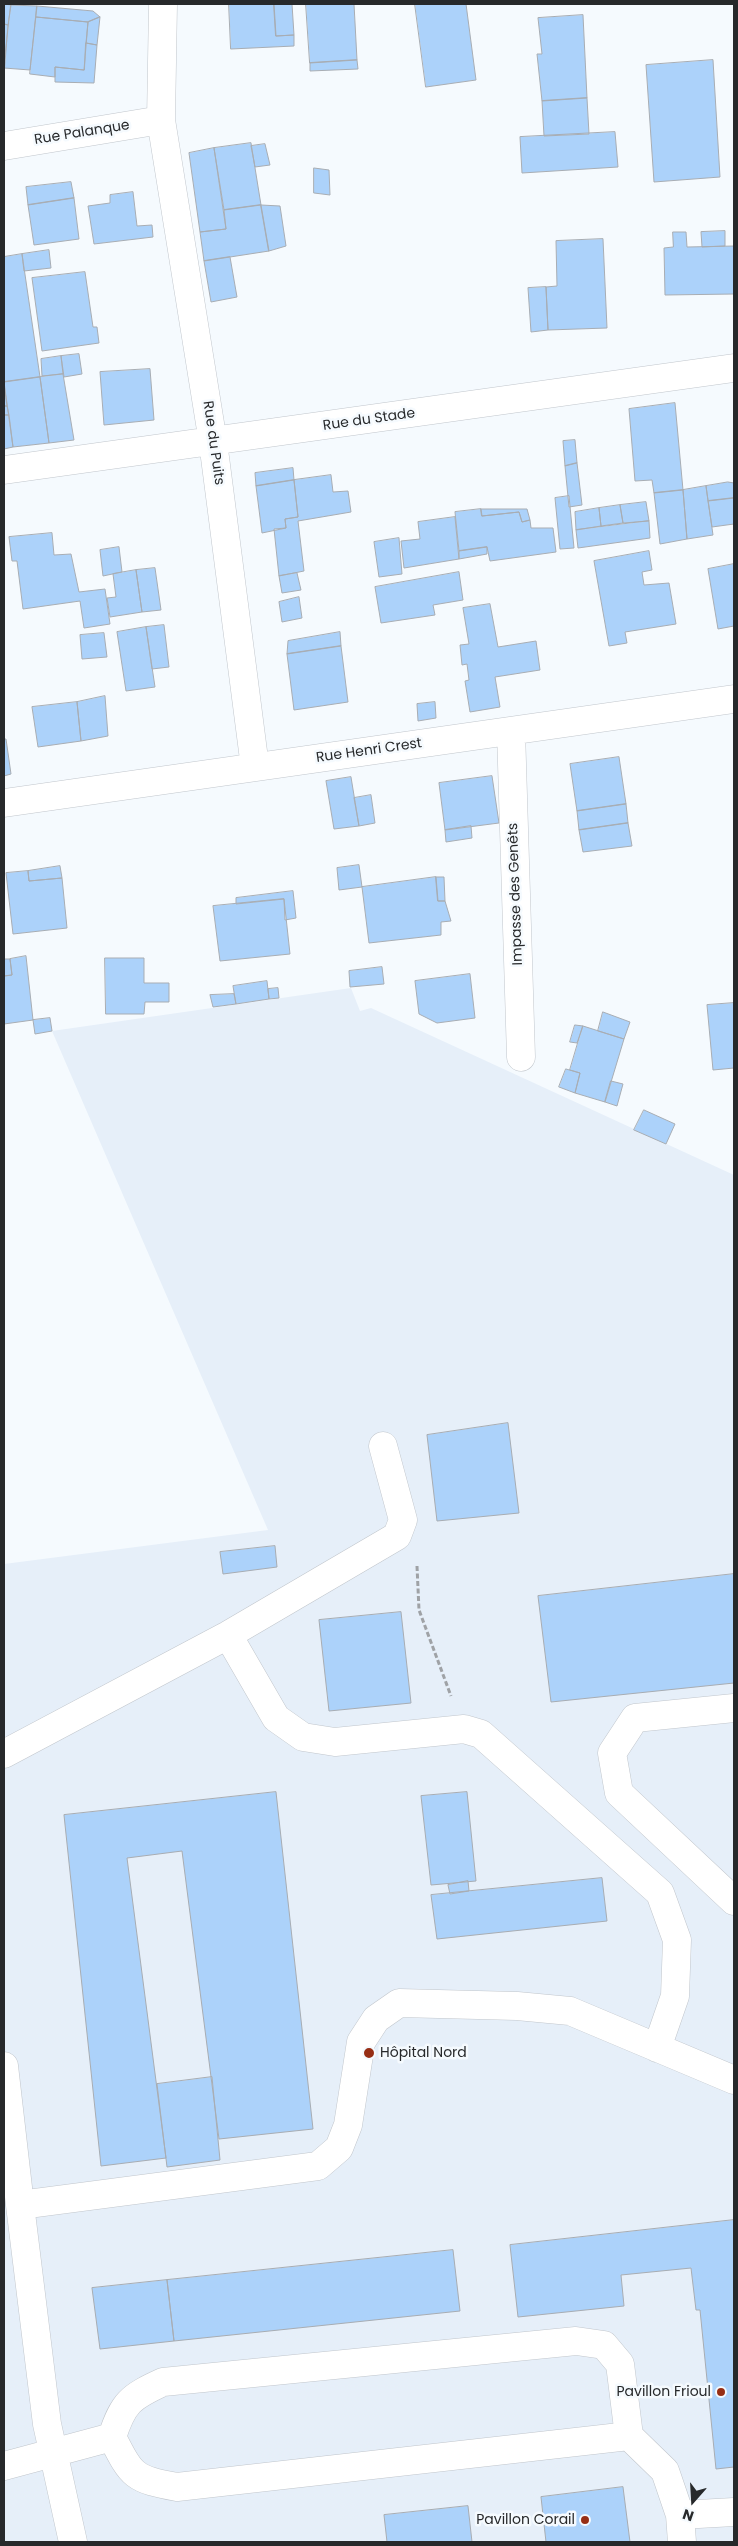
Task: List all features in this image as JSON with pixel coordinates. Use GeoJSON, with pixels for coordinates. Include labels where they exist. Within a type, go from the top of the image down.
{"type":"FeatureCollection","features":[{"type":"Feature","properties":{"kind":"street","name":"Rue du Puits"},"geometry":{"type":"LineString","coordinates":[[163,4],[161,120],[213,442],[255,767]]}},
{"type":"Feature","properties":{"kind":"street","name":"Rue Palanque"},"geometry":{"type":"LineString","coordinates":[[4,146],[161,120]]}},
{"type":"Feature","properties":{"kind":"street","name":"Rue du Stade"},"geometry":{"type":"LineString","coordinates":[[4,470],[734,368]]}},
{"type":"Feature","properties":{"kind":"street","name":"Rue Henri Crest"},"geometry":{"type":"LineString","coordinates":[[4,803],[734,699]]}},
{"type":"Feature","properties":{"kind":"street","name":"Impasse des Genêts"},"geometry":{"type":"LineString","coordinates":[[511,731],[521,1057]]}},
{"type":"Feature","properties":{"kind":"street"},"geometry":{"type":"LineString","coordinates":[[4,1754],[228,1635],[397,1536],[403,1520],[383,1446]]}},
{"type":"Feature","properties":{"kind":"street"},"geometry":{"type":"LineString","coordinates":[[228,1635],[276,1718],[303,1737],[334,1742],[464,1729],[481,1734],[660,1894],[677,1940],[676,1996],[657,2048]]}},
{"type":"Feature","properties":{"kind":"street"},"geometry":{"type":"LineString","coordinates":[[734,1708],[636,1718],[612,1753],[619,1793],[734,1901]]}},
{"type":"Feature","properties":{"kind":"street"},"geometry":{"type":"LineString","coordinates":[[20,2205],[318,2166],[339,2148],[348,2125],[361,2042],[376,2019],[399,2002],[517,2006],[570,2011],[734,2080]]}},
{"type":"Feature","properties":{"kind":"street"},"geometry":{"type":"LineString","coordinates":[[4,2066],[47,2424],[73,2542]]}},
{"type":"Feature","properties":{"kind":"street"},"geometry":{"type":"LineString","coordinates":[[629,2436],[177,2487],[147,2481],[128,2468],[112,2437],[120,2412],[137,2394],[163,2382],[576,2341],[604,2345],[620,2364],[629,2436],[665,2471],[680,2515],[682,2542]]}},
{"type":"Feature","properties":{"kind":"street"},"geometry":{"type":"LineString","coordinates":[[4,2466],[112,2437]]}},
{"type":"Feature","properties":{"kind":"street"},"geometry":{"type":"LineString","coordinates":[[680,2515],[734,2512]]}},
{"type":"Feature","properties":{"kind":"path"},"geometry":{"type":"LineString","coordinates":[[417,1566],[418,1610],[464,1729]]}},
{"type":"Feature","properties":{"kind":"shaded area","name":"Hôpital Nord"},"geometry":{"type":"Polygon","coordinates":[[[351,988],[360,1011],[371,1008],[734,1175],[734,2542],[4,2542],[4,1564],[268,1530],[52,1031],[351,988]]]}},
{"type":"Feature","properties":{"kind":"building"},"geometry":{"type":"Polygon","coordinates":[[[4,4],[11,5],[8,25],[4,24],[4,4]]]}},
{"type":"Feature","properties":{"kind":"building"},"geometry":{"type":"Polygon","coordinates":[[[229,4],[274,4],[276,36],[294,35],[294,46],[231,49],[229,4]]]}},
{"type":"Feature","properties":{"kind":"building"},"geometry":{"type":"Polygon","coordinates":[[[274,4],[292,4],[294,35],[276,36],[274,4]]]}},
{"type":"Feature","properties":{"kind":"building"},"geometry":{"type":"Polygon","coordinates":[[[306,4],[354,4],[357,60],[310,63],[306,4]]]}},
{"type":"Feature","properties":{"kind":"building"},"geometry":{"type":"Polygon","coordinates":[[[415,4],[466,4],[476,80],[426,87],[415,4]]]}},
{"type":"Feature","properties":{"kind":"building"},"geometry":{"type":"Polygon","coordinates":[[[11,5],[37,6],[30,70],[4,68],[11,5]]]}},
{"type":"Feature","properties":{"kind":"building"},"geometry":{"type":"Polygon","coordinates":[[[37,6],[93,11],[100,17],[88,22],[36,17],[37,6]]]}},
{"type":"Feature","properties":{"kind":"building"},"geometry":{"type":"Polygon","coordinates":[[[583,15],[587,98],[542,101],[537,54],[542,54],[538,18],[583,15]]]}},
{"type":"Feature","properties":{"kind":"building"},"geometry":{"type":"Polygon","coordinates":[[[36,17],[88,22],[84,70],[55,67],[55,77],[30,74],[36,17]]]}},
{"type":"Feature","properties":{"kind":"building"},"geometry":{"type":"Polygon","coordinates":[[[100,17],[97,45],[86,43],[88,22],[100,17]]]}},
{"type":"Feature","properties":{"kind":"building"},"geometry":{"type":"Polygon","coordinates":[[[4,24],[8,25],[4,75],[4,24]]]}},
{"type":"Feature","properties":{"kind":"building"},"geometry":{"type":"Polygon","coordinates":[[[86,43],[97,45],[94,83],[55,82],[55,67],[84,70],[86,43]]]}},
{"type":"Feature","properties":{"kind":"building"},"geometry":{"type":"Polygon","coordinates":[[[357,60],[358,69],[310,71],[310,63],[357,60]]]}},
{"type":"Feature","properties":{"kind":"building"},"geometry":{"type":"Polygon","coordinates":[[[713,60],[720,177],[654,182],[646,65],[713,60]]]}},
{"type":"Feature","properties":{"kind":"building"},"geometry":{"type":"Polygon","coordinates":[[[587,98],[589,134],[544,136],[542,101],[587,98]]]}},
{"type":"Feature","properties":{"kind":"building"},"geometry":{"type":"Polygon","coordinates":[[[615,132],[618,167],[522,173],[520,137],[615,132]]]}},
{"type":"Feature","properties":{"kind":"building"},"geometry":{"type":"Polygon","coordinates":[[[251,143],[261,205],[224,210],[214,148],[251,143]]]}},
{"type":"Feature","properties":{"kind":"building"},"geometry":{"type":"Polygon","coordinates":[[[265,144],[270,165],[255,167],[251,146],[265,144]]]}},
{"type":"Feature","properties":{"kind":"building"},"geometry":{"type":"Polygon","coordinates":[[[214,148],[226,229],[200,232],[189,153],[214,148]]]}},
{"type":"Feature","properties":{"kind":"building"},"geometry":{"type":"Polygon","coordinates":[[[314,168],[329,170],[330,195],[314,193],[314,168]]]}},
{"type":"Feature","properties":{"kind":"building"},"geometry":{"type":"Polygon","coordinates":[[[71,182],[74,198],[28,205],[26,187],[71,182]]]}},
{"type":"Feature","properties":{"kind":"building"},"geometry":{"type":"Polygon","coordinates":[[[133,192],[137,226],[152,225],[153,237],[94,244],[88,206],[110,203],[110,195],[133,192]]]}},
{"type":"Feature","properties":{"kind":"building"},"geometry":{"type":"Polygon","coordinates":[[[74,198],[79,239],[34,245],[28,205],[74,198]]]}},
{"type":"Feature","properties":{"kind":"building"},"geometry":{"type":"Polygon","coordinates":[[[261,205],[280,206],[286,246],[269,251],[261,205]]]}},
{"type":"Feature","properties":{"kind":"building"},"geometry":{"type":"Polygon","coordinates":[[[261,205],[269,251],[204,261],[200,232],[226,229],[224,210],[261,205]]]}},
{"type":"Feature","properties":{"kind":"building"},"geometry":{"type":"Polygon","coordinates":[[[725,231],[725,246],[702,247],[701,232],[725,231]]]}},
{"type":"Feature","properties":{"kind":"building"},"geometry":{"type":"Polygon","coordinates":[[[673,232],[686,232],[687,247],[734,246],[734,294],[665,295],[664,248],[673,247],[673,232]]]}},
{"type":"Feature","properties":{"kind":"building"},"geometry":{"type":"Polygon","coordinates":[[[603,239],[607,328],[548,330],[546,287],[557,286],[556,241],[603,239]]]}},
{"type":"Feature","properties":{"kind":"building"},"geometry":{"type":"Polygon","coordinates":[[[49,250],[51,268],[24,271],[22,254],[49,250]]]}},
{"type":"Feature","properties":{"kind":"building"},"geometry":{"type":"Polygon","coordinates":[[[22,254],[40,377],[4,382],[4,257],[22,254]]]}},
{"type":"Feature","properties":{"kind":"building"},"geometry":{"type":"Polygon","coordinates":[[[230,257],[237,297],[211,302],[204,261],[230,257]]]}},
{"type":"Feature","properties":{"kind":"building"},"geometry":{"type":"Polygon","coordinates":[[[85,272],[93,327],[97,327],[99,343],[42,351],[32,278],[85,272]]]}},
{"type":"Feature","properties":{"kind":"building"},"geometry":{"type":"Polygon","coordinates":[[[546,287],[548,330],[531,332],[528,288],[546,287]]]}},
{"type":"Feature","properties":{"kind":"building"},"geometry":{"type":"Polygon","coordinates":[[[79,354],[82,374],[64,377],[61,356],[79,354]]]}},
{"type":"Feature","properties":{"kind":"building"},"geometry":{"type":"Polygon","coordinates":[[[61,356],[63,374],[42,376],[41,359],[61,356]]]}},
{"type":"Feature","properties":{"kind":"building"},"geometry":{"type":"Polygon","coordinates":[[[150,369],[154,420],[104,425],[100,372],[150,369]]]}},
{"type":"Feature","properties":{"kind":"building"},"geometry":{"type":"Polygon","coordinates":[[[63,374],[74,440],[49,443],[40,377],[63,374]]]}},
{"type":"Feature","properties":{"kind":"building"},"geometry":{"type":"Polygon","coordinates":[[[40,377],[49,443],[13,447],[4,382],[40,377]]]}},
{"type":"Feature","properties":{"kind":"building"},"geometry":{"type":"Polygon","coordinates":[[[4,384],[7,406],[4,406],[4,384]]]}},
{"type":"Feature","properties":{"kind":"building"},"geometry":{"type":"Polygon","coordinates":[[[675,403],[683,490],[654,493],[652,480],[635,481],[629,409],[675,403]]]}},
{"type":"Feature","properties":{"kind":"building"},"geometry":{"type":"Polygon","coordinates":[[[4,406],[7,406],[9,415],[4,415],[4,406]]]}},
{"type":"Feature","properties":{"kind":"building"},"geometry":{"type":"Polygon","coordinates":[[[4,415],[9,415],[13,447],[4,449],[4,415]]]}},
{"type":"Feature","properties":{"kind":"building"},"geometry":{"type":"Polygon","coordinates":[[[575,440],[577,463],[565,466],[563,441],[575,440]]]}},
{"type":"Feature","properties":{"kind":"building"},"geometry":{"type":"Polygon","coordinates":[[[577,463],[582,505],[569,507],[565,466],[577,463]]]}},
{"type":"Feature","properties":{"kind":"building"},"geometry":{"type":"Polygon","coordinates":[[[293,468],[294,480],[256,486],[255,473],[293,468]]]}},
{"type":"Feature","properties":{"kind":"building"},"geometry":{"type":"Polygon","coordinates":[[[331,475],[333,492],[348,491],[351,512],[298,521],[304,571],[279,576],[274,529],[286,528],[285,519],[298,517],[294,480],[331,475]]]}},
{"type":"Feature","properties":{"kind":"building"},"geometry":{"type":"Polygon","coordinates":[[[294,480],[298,517],[285,519],[286,528],[262,533],[256,486],[294,480]]]}},
{"type":"Feature","properties":{"kind":"building"},"geometry":{"type":"Polygon","coordinates":[[[728,482],[734,483],[734,498],[708,501],[706,486],[728,482]]]}},
{"type":"Feature","properties":{"kind":"building"},"geometry":{"type":"Polygon","coordinates":[[[706,486],[713,535],[687,539],[683,490],[706,486]]]}},
{"type":"Feature","properties":{"kind":"building"},"geometry":{"type":"Polygon","coordinates":[[[683,490],[687,539],[660,544],[654,493],[683,490]]]}},
{"type":"Feature","properties":{"kind":"building"},"geometry":{"type":"Polygon","coordinates":[[[569,496],[574,548],[560,549],[555,498],[569,496]]]}},
{"type":"Feature","properties":{"kind":"building"},"geometry":{"type":"Polygon","coordinates":[[[734,498],[734,524],[712,527],[708,501],[734,498]]]}},
{"type":"Feature","properties":{"kind":"building"},"geometry":{"type":"Polygon","coordinates":[[[646,502],[649,521],[623,523],[620,505],[646,502]]]}},
{"type":"Feature","properties":{"kind":"building"},"geometry":{"type":"Polygon","coordinates":[[[620,505],[623,523],[601,526],[599,508],[620,505]]]}},
{"type":"Feature","properties":{"kind":"building"},"geometry":{"type":"Polygon","coordinates":[[[599,508],[601,526],[576,530],[575,512],[599,508]]]}},
{"type":"Feature","properties":{"kind":"building"},"geometry":{"type":"Polygon","coordinates":[[[481,509],[482,516],[519,512],[522,522],[530,520],[531,528],[553,528],[556,552],[490,561],[487,547],[459,551],[455,512],[481,509]]]}},
{"type":"Feature","properties":{"kind":"building"},"geometry":{"type":"Polygon","coordinates":[[[481,509],[527,509],[530,520],[522,522],[519,512],[482,516],[481,509]]]}},
{"type":"Feature","properties":{"kind":"building"},"geometry":{"type":"Polygon","coordinates":[[[455,517],[459,559],[404,568],[401,541],[420,539],[418,522],[455,517]]]}},
{"type":"Feature","properties":{"kind":"building"},"geometry":{"type":"Polygon","coordinates":[[[649,521],[650,538],[578,548],[576,530],[649,521]]]}},
{"type":"Feature","properties":{"kind":"building"},"geometry":{"type":"Polygon","coordinates":[[[52,533],[54,555],[71,554],[79,592],[105,589],[110,624],[84,628],[80,601],[23,609],[17,561],[12,561],[9,537],[52,533]]]}},
{"type":"Feature","properties":{"kind":"building"},"geometry":{"type":"Polygon","coordinates":[[[399,538],[402,574],[379,577],[374,542],[399,538]]]}},
{"type":"Feature","properties":{"kind":"building"},"geometry":{"type":"Polygon","coordinates":[[[119,547],[122,572],[103,576],[100,550],[119,547]]]}},
{"type":"Feature","properties":{"kind":"building"},"geometry":{"type":"Polygon","coordinates":[[[487,547],[487,554],[459,559],[459,551],[487,547]]]}},
{"type":"Feature","properties":{"kind":"building"},"geometry":{"type":"Polygon","coordinates":[[[649,551],[652,570],[642,572],[644,585],[669,583],[676,624],[625,632],[627,643],[609,646],[594,561],[649,551]]]}},
{"type":"Feature","properties":{"kind":"building"},"geometry":{"type":"Polygon","coordinates":[[[734,564],[734,626],[718,629],[708,569],[734,564]]]}},
{"type":"Feature","properties":{"kind":"building"},"geometry":{"type":"Polygon","coordinates":[[[155,568],[161,610],[142,612],[136,570],[155,568]]]}},
{"type":"Feature","properties":{"kind":"building"},"geometry":{"type":"Polygon","coordinates":[[[136,570],[142,612],[110,617],[107,598],[116,597],[113,574],[136,570]]]}},
{"type":"Feature","properties":{"kind":"building"},"geometry":{"type":"Polygon","coordinates":[[[459,572],[463,600],[433,605],[435,615],[381,623],[375,587],[459,572]]]}},
{"type":"Feature","properties":{"kind":"building"},"geometry":{"type":"Polygon","coordinates":[[[297,573],[301,590],[282,593],[279,576],[297,573]]]}},
{"type":"Feature","properties":{"kind":"building"},"geometry":{"type":"Polygon","coordinates":[[[299,597],[302,618],[282,622],[279,602],[299,597]]]}},
{"type":"Feature","properties":{"kind":"building"},"geometry":{"type":"Polygon","coordinates":[[[490,604],[498,647],[536,641],[540,670],[495,677],[500,707],[470,712],[465,681],[469,680],[467,664],[462,665],[460,645],[469,644],[463,608],[490,604]]]}},
{"type":"Feature","properties":{"kind":"building"},"geometry":{"type":"Polygon","coordinates":[[[164,625],[169,667],[152,669],[146,627],[164,625]]]}},
{"type":"Feature","properties":{"kind":"building"},"geometry":{"type":"Polygon","coordinates":[[[146,627],[155,687],[126,691],[117,632],[146,627]]]}},
{"type":"Feature","properties":{"kind":"building"},"geometry":{"type":"Polygon","coordinates":[[[340,632],[341,646],[287,654],[288,641],[340,632]]]}},
{"type":"Feature","properties":{"kind":"building"},"geometry":{"type":"Polygon","coordinates":[[[104,633],[107,657],[82,659],[80,635],[104,633]]]}},
{"type":"Feature","properties":{"kind":"building"},"geometry":{"type":"Polygon","coordinates":[[[341,646],[348,702],[294,710],[287,654],[341,646]]]}},
{"type":"Feature","properties":{"kind":"building"},"geometry":{"type":"Polygon","coordinates":[[[105,696],[108,736],[81,741],[77,702],[105,696]]]}},
{"type":"Feature","properties":{"kind":"building"},"geometry":{"type":"Polygon","coordinates":[[[77,702],[81,741],[38,747],[32,707],[77,702]]]}},
{"type":"Feature","properties":{"kind":"building"},"geometry":{"type":"Polygon","coordinates":[[[435,702],[436,718],[418,721],[417,704],[435,702]]]}},
{"type":"Feature","properties":{"kind":"building"},"geometry":{"type":"Polygon","coordinates":[[[4,739],[6,739],[11,774],[4,776],[4,739]]]}},
{"type":"Feature","properties":{"kind":"building"},"geometry":{"type":"Polygon","coordinates":[[[619,757],[626,804],[577,811],[570,764],[619,757]]]}},
{"type":"Feature","properties":{"kind":"building"},"geometry":{"type":"Polygon","coordinates":[[[492,776],[499,823],[445,830],[439,783],[492,776]]]}},
{"type":"Feature","properties":{"kind":"building"},"geometry":{"type":"Polygon","coordinates":[[[351,777],[359,826],[334,829],[326,781],[351,777]]]}},
{"type":"Feature","properties":{"kind":"building"},"geometry":{"type":"Polygon","coordinates":[[[371,795],[375,823],[359,826],[354,798],[371,795]]]}},
{"type":"Feature","properties":{"kind":"building"},"geometry":{"type":"Polygon","coordinates":[[[626,804],[628,823],[579,830],[577,811],[626,804]]]}},
{"type":"Feature","properties":{"kind":"building"},"geometry":{"type":"Polygon","coordinates":[[[628,823],[632,846],[583,852],[579,830],[628,823]]]}},
{"type":"Feature","properties":{"kind":"building"},"geometry":{"type":"Polygon","coordinates":[[[471,826],[472,838],[446,842],[445,830],[471,826]]]}},
{"type":"Feature","properties":{"kind":"building"},"geometry":{"type":"Polygon","coordinates":[[[359,865],[362,887],[339,890],[337,868],[359,865]]]}},
{"type":"Feature","properties":{"kind":"building"},"geometry":{"type":"Polygon","coordinates":[[[60,866],[62,878],[29,881],[28,871],[60,866]]]}},
{"type":"Feature","properties":{"kind":"building"},"geometry":{"type":"Polygon","coordinates":[[[28,871],[29,881],[62,878],[67,928],[13,934],[6,873],[28,871]]]}},
{"type":"Feature","properties":{"kind":"building"},"geometry":{"type":"Polygon","coordinates":[[[436,877],[444,877],[445,901],[438,901],[436,877]]]}},
{"type":"Feature","properties":{"kind":"building"},"geometry":{"type":"Polygon","coordinates":[[[436,877],[438,901],[445,901],[451,921],[441,922],[441,935],[369,943],[362,887],[436,877]]]}},
{"type":"Feature","properties":{"kind":"building"},"geometry":{"type":"Polygon","coordinates":[[[293,891],[296,918],[285,920],[284,899],[236,904],[236,898],[293,891]]]}},
{"type":"Feature","properties":{"kind":"building"},"geometry":{"type":"Polygon","coordinates":[[[284,899],[290,954],[220,961],[213,906],[284,899]]]}},
{"type":"Feature","properties":{"kind":"building"},"geometry":{"type":"Polygon","coordinates":[[[26,956],[33,1020],[4,1024],[4,976],[12,975],[10,959],[26,956]]]}},
{"type":"Feature","properties":{"kind":"building"},"geometry":{"type":"Polygon","coordinates":[[[105,958],[144,958],[144,983],[169,983],[169,1002],[145,1002],[144,1014],[106,1014],[105,958]]]}},
{"type":"Feature","properties":{"kind":"building"},"geometry":{"type":"Polygon","coordinates":[[[4,959],[10,959],[12,975],[4,976],[4,959]]]}},
{"type":"Feature","properties":{"kind":"building"},"geometry":{"type":"Polygon","coordinates":[[[382,967],[384,984],[350,987],[349,971],[382,967]]]}},
{"type":"Feature","properties":{"kind":"building"},"geometry":{"type":"Polygon","coordinates":[[[470,974],[475,1018],[437,1023],[419,1014],[415,981],[470,974]]]}},
{"type":"Feature","properties":{"kind":"building"},"geometry":{"type":"Polygon","coordinates":[[[267,981],[269,999],[236,1004],[233,986],[267,981]]]}},
{"type":"Feature","properties":{"kind":"building"},"geometry":{"type":"Polygon","coordinates":[[[278,988],[279,998],[269,999],[268,989],[278,988]]]}},
{"type":"Feature","properties":{"kind":"building"},"geometry":{"type":"Polygon","coordinates":[[[234,994],[236,1004],[213,1007],[210,995],[234,994]]]}},
{"type":"Feature","properties":{"kind":"building"},"geometry":{"type":"Polygon","coordinates":[[[734,1003],[734,1068],[713,1070],[707,1005],[734,1003]]]}},
{"type":"Feature","properties":{"kind":"building"},"geometry":{"type":"Polygon","coordinates":[[[603,1012],[630,1022],[624,1039],[598,1031],[603,1012]]]}},
{"type":"Feature","properties":{"kind":"building"},"geometry":{"type":"Polygon","coordinates":[[[50,1018],[52,1031],[35,1034],[33,1020],[50,1018]]]}},
{"type":"Feature","properties":{"kind":"building"},"geometry":{"type":"Polygon","coordinates":[[[575,1025],[583,1026],[577,1043],[570,1042],[575,1025]]]}},
{"type":"Feature","properties":{"kind":"building"},"geometry":{"type":"Polygon","coordinates":[[[583,1026],[624,1039],[605,1102],[575,1093],[580,1073],[570,1070],[583,1026]]]}},
{"type":"Feature","properties":{"kind":"building"},"geometry":{"type":"Polygon","coordinates":[[[566,1069],[580,1073],[575,1093],[559,1087],[566,1069]]]}},
{"type":"Feature","properties":{"kind":"building"},"geometry":{"type":"Polygon","coordinates":[[[611,1081],[623,1084],[617,1106],[605,1102],[611,1081]]]}},
{"type":"Feature","properties":{"kind":"building"},"geometry":{"type":"Polygon","coordinates":[[[644,1110],[675,1124],[666,1144],[634,1130],[644,1110]]]}},
{"type":"Feature","properties":{"kind":"building"},"geometry":{"type":"Polygon","coordinates":[[[508,1423],[519,1513],[437,1521],[427,1435],[508,1423]]]}},
{"type":"Feature","properties":{"kind":"building"},"geometry":{"type":"Polygon","coordinates":[[[275,1546],[277,1567],[223,1574],[220,1552],[275,1546]]]}},
{"type":"Feature","properties":{"kind":"building"},"geometry":{"type":"Polygon","coordinates":[[[734,1574],[734,1683],[551,1702],[538,1596],[734,1574]]]}},
{"type":"Feature","properties":{"kind":"building"},"geometry":{"type":"Polygon","coordinates":[[[401,1612],[411,1703],[329,1711],[319,1620],[401,1612]]]}},
{"type":"Feature","properties":{"kind":"building"},"geometry":{"type":"Polygon","coordinates":[[[276,1792],[313,2129],[219,2139],[182,1851],[127,1858],[166,2158],[101,2166],[64,1815],[276,1792]]]}},
{"type":"Feature","properties":{"kind":"building"},"geometry":{"type":"Polygon","coordinates":[[[467,1792],[476,1881],[431,1885],[421,1796],[467,1792]]]}},
{"type":"Feature","properties":{"kind":"building"},"geometry":{"type":"Polygon","coordinates":[[[602,1878],[607,1921],[437,1939],[431,1895],[602,1878]]]}},
{"type":"Feature","properties":{"kind":"building"},"geometry":{"type":"Polygon","coordinates":[[[468,1881],[469,1891],[450,1894],[448,1885],[468,1881]]]}},
{"type":"Feature","properties":{"kind":"building"},"geometry":{"type":"Polygon","coordinates":[[[212,2077],[220,2160],[167,2167],[157,2084],[212,2077]]]}},
{"type":"Feature","properties":{"kind":"building","name":"Pavillon Frioul"},"geometry":{"type":"Polygon","coordinates":[[[734,2220],[734,2467],[716,2469],[700,2310],[696,2310],[691,2268],[621,2275],[624,2306],[518,2317],[510,2245],[734,2220]]]}},
{"type":"Feature","properties":{"kind":"building"},"geometry":{"type":"Polygon","coordinates":[[[453,2250],[460,2311],[174,2341],[167,2280],[453,2250]]]}},
{"type":"Feature","properties":{"kind":"building"},"geometry":{"type":"Polygon","coordinates":[[[167,2280],[174,2341],[100,2349],[92,2288],[167,2280]]]}},
{"type":"Feature","properties":{"kind":"building","name":"Pavillon Corail"},"geometry":{"type":"Polygon","coordinates":[[[623,2487],[630,2542],[546,2542],[541,2497],[623,2487]]]}},
{"type":"Feature","properties":{"kind":"building","name":"Pavillon Corail"},"geometry":{"type":"Polygon","coordinates":[[[468,2506],[472,2542],[387,2542],[384,2515],[468,2506]]]}},
{"type":"Feature","properties":{"kind":"place","name":"Hôpital Nord"},"geometry":{"type":"Point","coordinates":[369,2053]}},
{"type":"Feature","properties":{"kind":"place","name":"Pavillon Frioul"},"geometry":{"type":"Point","coordinates":[721,2392]}},
{"type":"Feature","properties":{"kind":"place","name":"Pavillon Corail"},"geometry":{"type":"Point","coordinates":[585,2520]}}]}
